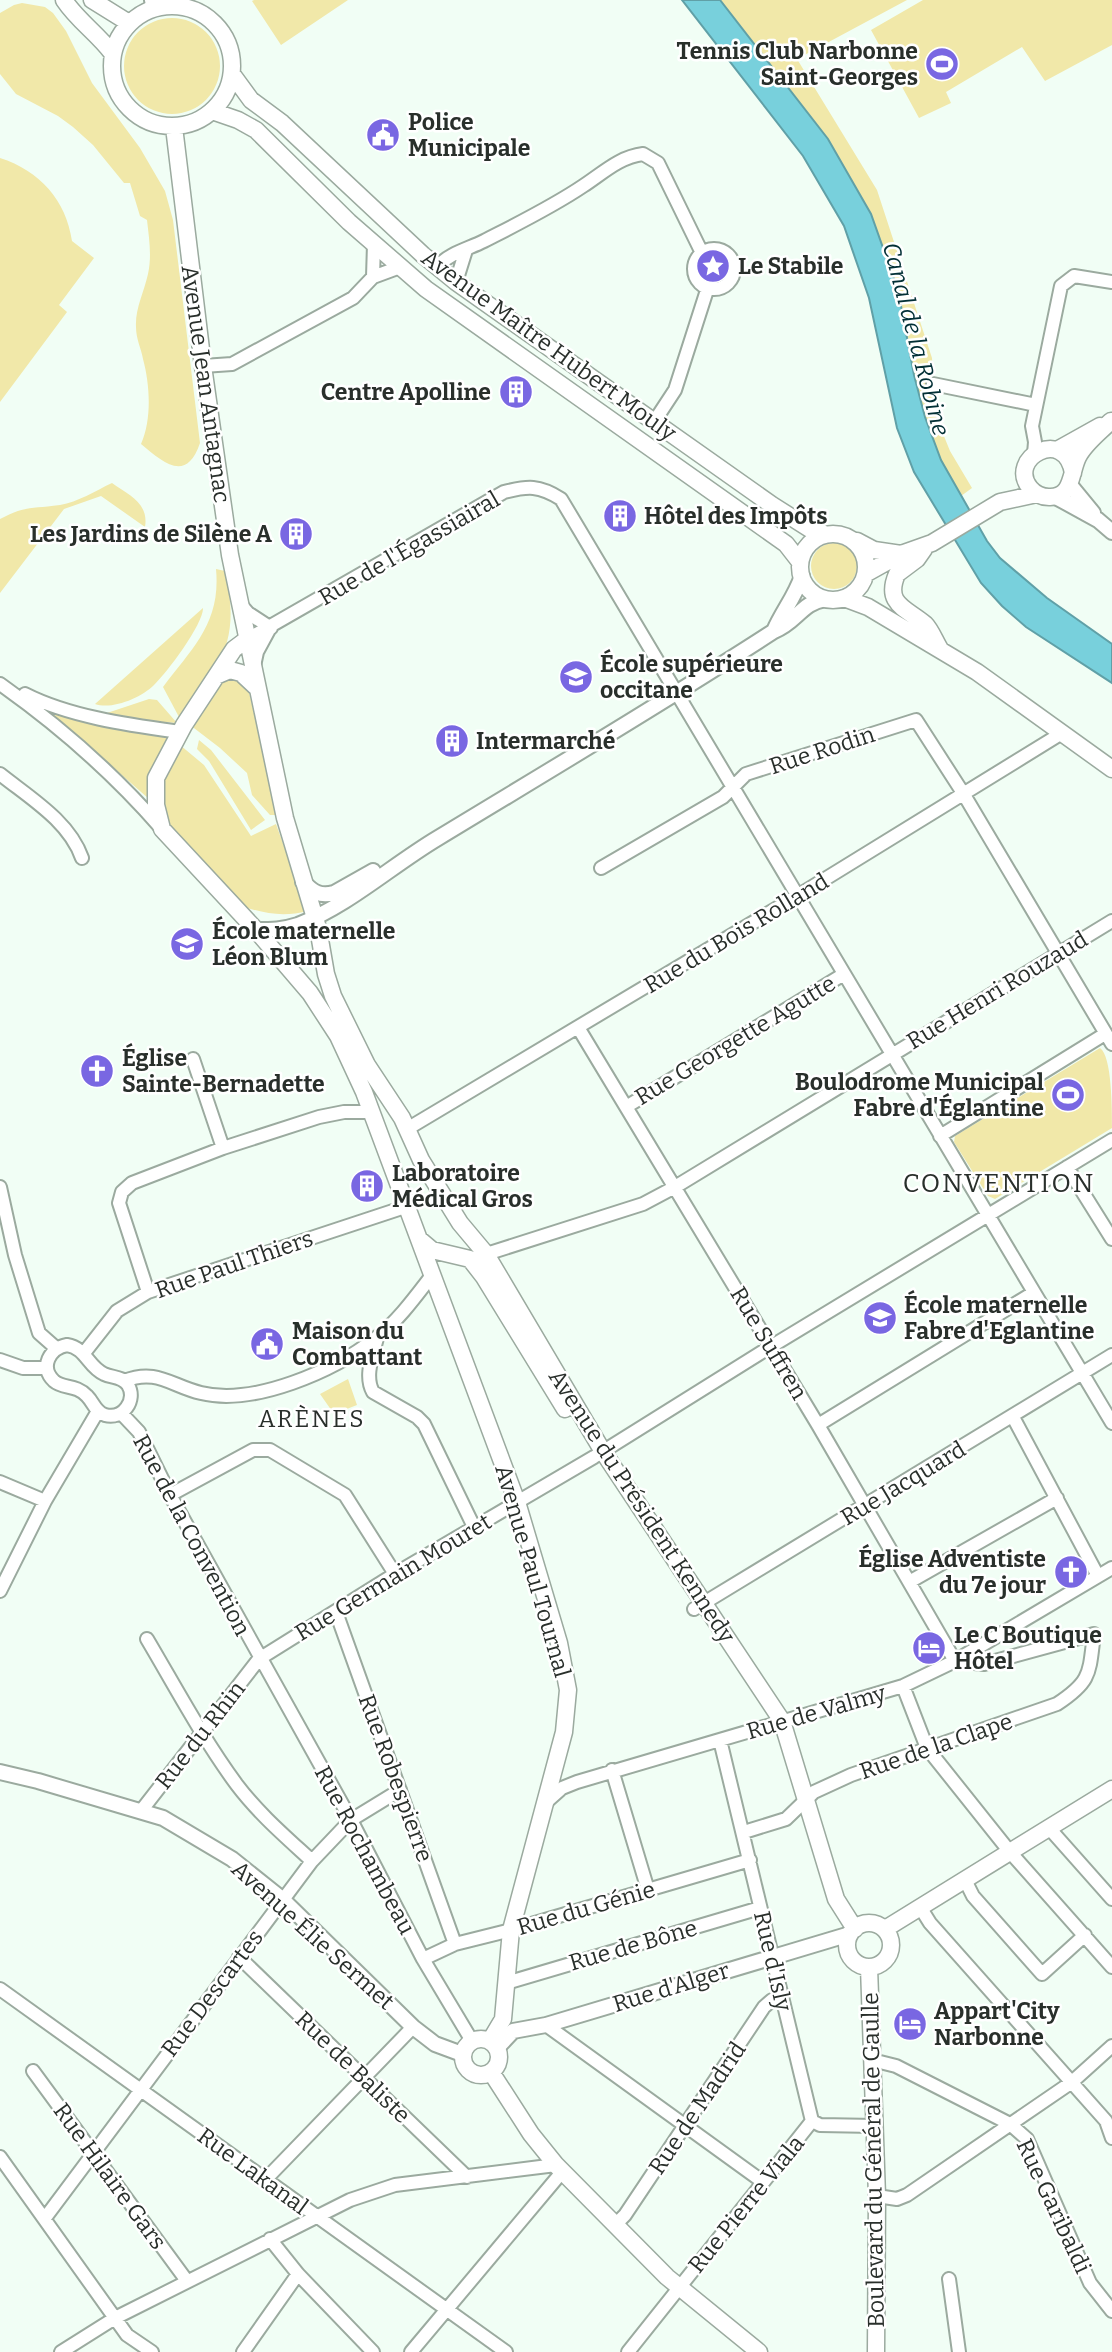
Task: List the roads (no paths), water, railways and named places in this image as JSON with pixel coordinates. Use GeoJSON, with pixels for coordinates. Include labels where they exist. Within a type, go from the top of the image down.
{"type":"FeatureCollection","features":[{"type":"Feature","properties":{"kind":"main road"},"geometry":{"type":"LineString","coordinates":[[64,0],[80,20],[99,35],[112,53]]}},
{"type":"Feature","properties":{"kind":"main road"},"geometry":{"type":"LineString","coordinates":[[92,0],[129,23]]}},
{"type":"Feature","properties":{"kind":"main road"},"geometry":{"type":"LineString","coordinates":[[176,3],[200,12],[219,27],[229,46],[232,74],[225,94],[212,111],[194,122],[174,127],[147,121],[125,104],[116,89],[111,71],[112,53],[118,37],[129,23],[153,4],[176,3]]}},
{"type":"Feature","properties":{"kind":"main road","name":"Avenue Maître Hubert Mouly"},"geometry":{"type":"LineString","coordinates":[[232,74],[251,100],[282,123],[456,282],[772,505],[813,531],[824,534]]}},
{"type":"Feature","properties":{"kind":"main road","name":"Avenue Maître Hubert Mouly"},"geometry":{"type":"LineString","coordinates":[[212,111],[256,130],[400,267],[481,329],[786,544],[801,569]]}},
{"type":"Feature","properties":{"kind":"main road","name":"Avenue Jean Antagnac"},"geometry":{"type":"LineString","coordinates":[[174,127],[203,366],[230,555],[285,818],[303,882],[316,916]]}},
{"type":"Feature","properties":{"kind":"main road"},"geometry":{"type":"LineString","coordinates":[[1057,450],[1111,421]]}},
{"type":"Feature","properties":{"kind":"main road"},"geometry":{"type":"LineString","coordinates":[[1025,470],[1027,483],[1037,494],[1056,497],[1072,479],[1078,457],[1087,444],[1111,421]]}},
{"type":"Feature","properties":{"kind":"main road"},"geometry":{"type":"LineString","coordinates":[[993,506],[1025,470],[1034,454],[1046,449],[1057,450],[1068,458],[1072,479]]}},
{"type":"Feature","properties":{"kind":"main road"},"geometry":{"type":"LineString","coordinates":[[844,598],[853,593],[866,575],[901,554],[932,542],[993,506],[1037,494]]}},
{"type":"Feature","properties":{"kind":"main road"},"geometry":{"type":"LineString","coordinates":[[901,554],[874,550],[834,533],[824,534],[808,545],[801,569],[807,586],[825,599],[844,598],[869,607],[978,672],[1112,769]]}},
{"type":"Feature","properties":{"kind":"main road"},"geometry":{"type":"LineString","coordinates":[[853,540],[864,553],[870,591],[876,599],[941,651]]}},
{"type":"Feature","properties":{"kind":"main road"},"geometry":{"type":"LineString","coordinates":[[932,542],[897,574],[893,592],[901,607],[927,625],[941,651]]}},
{"type":"Feature","properties":{"kind":"main road"},"geometry":{"type":"LineString","coordinates":[[162,830],[156,805],[156,778],[180,732],[216,676],[234,649],[246,640]]}},
{"type":"Feature","properties":{"kind":"main road"},"geometry":{"type":"LineString","coordinates":[[216,676],[229,670],[254,679]]}},
{"type":"Feature","properties":{"kind":"main road","name":"Avenue Paul Tournal"},"geometry":{"type":"LineString","coordinates":[[162,830],[256,930],[310,993],[338,1035],[364,1092],[517,1502],[559,1643],[568,1690],[564,1732],[512,1930],[503,2019],[494,2045]]}},
{"type":"Feature","properties":{"kind":"main road","name":"Avenue du Président Kennedy"},"geometry":{"type":"LineString","coordinates":[[316,916],[325,971],[333,996],[367,1065],[460,1223],[486,1254],[598,1453]]}},
{"type":"Feature","properties":{"kind":"main road"},"geometry":{"type":"LineString","coordinates":[[445,1254],[454,1250],[461,1238],[460,1223]]}},
{"type":"Feature","properties":{"kind":"main road"},"geometry":{"type":"LineString","coordinates":[[419,1239],[432,1250],[470,1259]]}},
{"type":"Feature","properties":{"kind":"main road","name":"Avenue du Président Kennedy"},"geometry":{"type":"LineString","coordinates":[[470,1259],[778,1723],[796,1791],[807,1797],[836,1899],[853,1931]]}},
{"type":"Feature","properties":{"kind":"main road"},"geometry":{"type":"LineString","coordinates":[[885,1929],[1112,1789]]}},
{"type":"Feature","properties":{"kind":"main road"},"geometry":{"type":"LineString","coordinates":[[870,1923],[885,1929],[891,1941],[890,1954],[882,1964],[870,1968],[857,1964],[847,1947],[853,1931],[870,1923]]}},
{"type":"Feature","properties":{"kind":"main road","name":"Boulevard du Général de Gaulle"},"geometry":{"type":"LineString","coordinates":[[870,1968],[877,2196],[876,2352]]}},
{"type":"Feature","properties":{"kind":"main road"},"geometry":{"type":"LineString","coordinates":[[478,2039],[494,2045],[499,2058],[491,2072],[480,2076],[464,2066],[467,2047],[478,2039]]}},
{"type":"Feature","properties":{"kind":"main road"},"geometry":{"type":"LineString","coordinates":[[491,2072],[531,2134],[559,2168],[679,2287],[759,2352]]}},
{"type":"Feature","properties":{"kind":"street"},"geometry":{"type":"LineString","coordinates":[[438,266],[446,258],[583,187],[609,167],[631,156],[643,154],[658,163],[702,253]]}},
{"type":"Feature","properties":{"kind":"street"},"geometry":{"type":"LineString","coordinates":[[373,277],[374,244]]}},
{"type":"Feature","properties":{"kind":"street"},"geometry":{"type":"LineString","coordinates":[[456,282],[466,250]]}},
{"type":"Feature","properties":{"kind":"street"},"geometry":{"type":"LineString","coordinates":[[721,250],[730,256],[734,267],[731,279],[721,287],[708,288],[698,280],[695,263],[702,253],[721,250]]}},
{"type":"Feature","properties":{"kind":"street"},"geometry":{"type":"LineString","coordinates":[[203,366],[232,364],[353,298],[373,277],[400,267]]}},
{"type":"Feature","properties":{"kind":"street"},"geometry":{"type":"LineString","coordinates":[[1034,454],[1032,429],[1060,289],[1067,279],[1082,276],[1112,282]]}},
{"type":"Feature","properties":{"kind":"street"},"geometry":{"type":"LineString","coordinates":[[654,422],[675,390],[708,288]]}},
{"type":"Feature","properties":{"kind":"street"},"geometry":{"type":"LineString","coordinates":[[933,384],[1036,405]]}},
{"type":"Feature","properties":{"kind":"street"},"geometry":{"type":"LineString","coordinates":[[1072,479],[1098,520]]}},
{"type":"Feature","properties":{"kind":"street","name":"Rue de l'Égassiairal"},"geometry":{"type":"LineString","coordinates":[[246,640],[504,492],[528,486],[547,490],[561,499],[1112,1423]]}},
{"type":"Feature","properties":{"kind":"street"},"geometry":{"type":"LineString","coordinates":[[1056,497],[1098,520],[1112,532]]}},
{"type":"Feature","properties":{"kind":"street"},"geometry":{"type":"LineString","coordinates":[[774,631],[782,613],[795,596],[801,569]]}},
{"type":"Feature","properties":{"kind":"street"},"geometry":{"type":"LineString","coordinates":[[256,930],[280,930],[342,903],[400,861],[774,631],[787,626],[813,601],[825,599]]}},
{"type":"Feature","properties":{"kind":"street"},"geometry":{"type":"LineString","coordinates":[[239,603],[248,613],[271,628],[257,652],[254,679]]}},
{"type":"Feature","properties":{"kind":"street"},"geometry":{"type":"LineString","coordinates":[[0,682],[45,704],[126,723],[180,732]]}},
{"type":"Feature","properties":{"kind":"street"},"geometry":{"type":"LineString","coordinates":[[0,682],[39,712],[116,782],[162,830]]}},
{"type":"Feature","properties":{"kind":"street","name":"Rue Rodin"},"geometry":{"type":"LineString","coordinates":[[601,868],[723,797],[746,774],[916,720],[962,793]]}},
{"type":"Feature","properties":{"kind":"street","name":"Rue du Bois Rolland"},"geometry":{"type":"LineString","coordinates":[[407,1129],[579,1029],[1062,733]]}},
{"type":"Feature","properties":{"kind":"street"},"geometry":{"type":"LineString","coordinates":[[0,774],[51,814],[76,840],[82,858]]}},
{"type":"Feature","properties":{"kind":"street"},"geometry":{"type":"LineString","coordinates":[[940,1136],[1109,1039],[962,793]]}},
{"type":"Feature","properties":{"kind":"street"},"geometry":{"type":"LineString","coordinates":[[303,882],[314,892],[334,894],[373,870],[400,861]]}},
{"type":"Feature","properties":{"kind":"street","name":"Rue Henri Rouzaud"},"geometry":{"type":"LineString","coordinates":[[470,1259],[643,1204],[1112,921]]}},
{"type":"Feature","properties":{"kind":"street","name":"Rue Georgette Agutte"},"geometry":{"type":"LineString","coordinates":[[626,1107],[844,974]]}},
{"type":"Feature","properties":{"kind":"street","name":"Rue Suffren"},"geometry":{"type":"LineString","coordinates":[[579,1029],[866,1505],[955,1661]]}},
{"type":"Feature","properties":{"kind":"street"},"geometry":{"type":"LineString","coordinates":[[193,1059],[223,1148]]}},
{"type":"Feature","properties":{"kind":"street"},"geometry":{"type":"LineString","coordinates":[[148,1292],[119,1203],[122,1192],[132,1183],[223,1148],[319,1117],[344,1112],[371,1112]]}},
{"type":"Feature","properties":{"kind":"street","name":"Rue Germain Mouret"},"geometry":{"type":"LineString","coordinates":[[259,1659],[1112,1140]]}},
{"type":"Feature","properties":{"kind":"street"},"geometry":{"type":"LineString","coordinates":[[1067,1167],[1112,1239]]}},
{"type":"Feature","properties":{"kind":"street"},"geometry":{"type":"LineString","coordinates":[[0,1187],[15,1255],[39,1333],[56,1348]]}},
{"type":"Feature","properties":{"kind":"street","name":"Rue Paul Thiers"},"geometry":{"type":"LineString","coordinates":[[84,1353],[117,1311],[148,1292],[405,1207]]}},
{"type":"Feature","properties":{"kind":"street"},"geometry":{"type":"LineString","coordinates":[[0,1247],[15,1255]]}},
{"type":"Feature","properties":{"kind":"street"},"geometry":{"type":"LineString","coordinates":[[124,1381],[155,1376],[201,1393],[227,1395],[255,1393],[291,1383],[339,1361],[376,1338],[404,1311],[433,1274]]}},
{"type":"Feature","properties":{"kind":"street"},"geometry":{"type":"LineString","coordinates":[[818,1425],[1033,1293]]}},
{"type":"Feature","properties":{"kind":"street"},"geometry":{"type":"LineString","coordinates":[[376,1338],[369,1385],[373,1392],[417,1417],[424,1424],[474,1527]]}},
{"type":"Feature","properties":{"kind":"street"},"geometry":{"type":"LineString","coordinates":[[71,1345],[84,1353],[90,1364],[103,1374],[128,1385],[131,1397],[121,1413],[107,1416],[98,1411],[88,1396],[74,1386],[54,1381],[47,1368],[49,1356],[56,1348],[71,1345]]}},
{"type":"Feature","properties":{"kind":"street","name":"Rue Jacquard"},"geometry":{"type":"LineString","coordinates":[[699,1606],[1112,1355]]}},
{"type":"Feature","properties":{"kind":"street"},"geometry":{"type":"LineString","coordinates":[[0,1360],[23,1368],[47,1368]]}},
{"type":"Feature","properties":{"kind":"street"},"geometry":{"type":"LineString","coordinates":[[0,1591],[45,1501],[98,1411]]}},
{"type":"Feature","properties":{"kind":"street","name":"Rue de la Convention"},"geometry":{"type":"LineString","coordinates":[[121,1413],[139,1432],[259,1659]]}},
{"type":"Feature","properties":{"kind":"street"},"geometry":{"type":"LineString","coordinates":[[1013,1416],[1098,1576]]}},
{"type":"Feature","properties":{"kind":"street"},"geometry":{"type":"LineString","coordinates":[[170,1495],[253,1450],[270,1450],[345,1495],[396,1574]]}},
{"type":"Feature","properties":{"kind":"street"},"geometry":{"type":"LineString","coordinates":[[0,1482],[45,1501]]}},
{"type":"Feature","properties":{"kind":"street"},"geometry":{"type":"LineString","coordinates":[[911,1581],[1057,1498]]}},
{"type":"Feature","properties":{"kind":"street"},"geometry":{"type":"LineString","coordinates":[[955,1661],[1112,1568]]}},
{"type":"Feature","properties":{"kind":"street","name":"Rue Robespierre"},"geometry":{"type":"LineString","coordinates":[[336,1612],[455,1944]]}},
{"type":"Feature","properties":{"kind":"street","name":"Rue de Valmy"},"geometry":{"type":"LineString","coordinates":[[543,1806],[562,1788],[612,1770],[903,1686],[955,1661],[984,1664],[1094,1634]]}},
{"type":"Feature","properties":{"kind":"street","name":"Rue de la Clape"},"geometry":{"type":"LineString","coordinates":[[744,1832],[786,1819],[814,1792],[851,1774],[1057,1704],[1078,1690],[1089,1673],[1094,1634]]}},
{"type":"Feature","properties":{"kind":"street"},"geometry":{"type":"LineString","coordinates":[[147,1639],[202,1733],[238,1786],[266,1819],[312,1861]]}},
{"type":"Feature","properties":{"kind":"street","name":"Rue du Rhin"},"geometry":{"type":"LineString","coordinates":[[141,1811],[259,1659]]}},
{"type":"Feature","properties":{"kind":"street","name":"Rue Rochambeau"},"geometry":{"type":"LineString","coordinates":[[259,1659],[351,1820],[467,2047]]}},
{"type":"Feature","properties":{"kind":"street"},"geometry":{"type":"LineString","coordinates":[[903,1686],[927,1748],[1010,1852],[1112,1967]]}},
{"type":"Feature","properties":{"kind":"street","name":"Rue d'Isly"},"geometry":{"type":"LineString","coordinates":[[720,1740],[812,2121]]}},
{"type":"Feature","properties":{"kind":"street"},"geometry":{"type":"LineString","coordinates":[[612,1770],[648,1890]]}},
{"type":"Feature","properties":{"kind":"street","name":"Avenue Élie Sermet"},"geometry":{"type":"LineString","coordinates":[[0,1772],[163,1818],[232,1859],[282,1899],[435,2045],[467,2047]]}},
{"type":"Feature","properties":{"kind":"street","name":"Rue Descartes"},"geometry":{"type":"LineString","coordinates":[[45,2218],[312,1861],[351,1820],[401,1790]]}},
{"type":"Feature","properties":{"kind":"street"},"geometry":{"type":"LineString","coordinates":[[1049,1828],[1112,1899]]}},
{"type":"Feature","properties":{"kind":"street","name":"Rue du Génie"},"geometry":{"type":"LineString","coordinates":[[423,1959],[455,1944],[512,1930],[750,1860]]}},
{"type":"Feature","properties":{"kind":"street"},"geometry":{"type":"LineString","coordinates":[[965,1880],[973,1896],[1042,1974],[1085,1935]]}},
{"type":"Feature","properties":{"kind":"street"},"geometry":{"type":"LineString","coordinates":[[920,1907],[930,1923],[1106,2121],[1112,2138]]}},
{"type":"Feature","properties":{"kind":"street","name":"Rue de Bône"},"geometry":{"type":"LineString","coordinates":[[506,1983],[761,1908]]}},
{"type":"Feature","properties":{"kind":"street","name":"Rue d'Alger"},"geometry":{"type":"LineString","coordinates":[[494,2045],[513,2031],[546,2025],[853,1931]]}},
{"type":"Feature","properties":{"kind":"street","name":"Rue de Baliste"},"geometry":{"type":"LineString","coordinates":[[239,1957],[467,2177]]}},
{"type":"Feature","properties":{"kind":"street","name":"Rue Lakanal"},"geometry":{"type":"LineString","coordinates":[[0,1989],[506,2352]]}},
{"type":"Feature","properties":{"kind":"street","name":"Rue de Madrid"},"geometry":{"type":"LineString","coordinates":[[615,2224],[625,2215],[764,2007],[772,2000],[782,1998]]}},
{"type":"Feature","properties":{"kind":"street"},"geometry":{"type":"LineString","coordinates":[[546,2025],[763,2182]]}},
{"type":"Feature","properties":{"kind":"street"},"geometry":{"type":"LineString","coordinates":[[265,2180],[414,2026]]}},
{"type":"Feature","properties":{"kind":"street"},"geometry":{"type":"LineString","coordinates":[[877,2196],[897,2199],[907,2194],[1072,2082],[1112,2046]]}},
{"type":"Feature","properties":{"kind":"street","name":"Rue Garibaldi"},"geometry":{"type":"LineString","coordinates":[[872,2060],[896,2066],[1010,2124],[1027,2139],[1090,2283],[1112,2311]]}},
{"type":"Feature","properties":{"kind":"street","name":"Rue Hilaire Gars"},"geometry":{"type":"LineString","coordinates":[[33,2071],[187,2281]]}},
{"type":"Feature","properties":{"kind":"street"},"geometry":{"type":"LineString","coordinates":[[812,2121],[820,2125],[875,2126]]}},
{"type":"Feature","properties":{"kind":"street","name":"Rue Pierre Viala"},"geometry":{"type":"LineString","coordinates":[[628,2352],[812,2121]]}},
{"type":"Feature","properties":{"kind":"street"},"geometry":{"type":"LineString","coordinates":[[0,2157],[127,2335],[152,2352]]}},
{"type":"Feature","properties":{"kind":"street"},"geometry":{"type":"LineString","coordinates":[[61,2352],[115,2318],[349,2200],[395,2185],[559,2168]]}},
{"type":"Feature","properties":{"kind":"street"},"geometry":{"type":"LineString","coordinates":[[411,2352],[559,2168]]}},
{"type":"Feature","properties":{"kind":"street"},"geometry":{"type":"LineString","coordinates":[[270,2239],[298,2274],[373,2352]]}},
{"type":"Feature","properties":{"kind":"street"},"geometry":{"type":"LineString","coordinates":[[243,2352],[298,2274]]}},
{"type":"Feature","properties":{"kind":"street"},"geometry":{"type":"LineString","coordinates":[[949,2279],[959,2352]]}},
{"type":"Feature","properties":{"kind":"water"},"geometry":{"type":"Polygon","coordinates":[[[682,0],[720,0],[828,139],[871,214],[898,290],[914,375],[925,417],[941,460],[987,541],[1000,558],[1047,598],[1112,644],[1112,683],[1026,627],[981,583],[914,472],[897,428],[869,298],[844,226],[803,156],[682,0]]]}},
{"type":"Feature","properties":{"kind":"place","name":"Tennis Club Narbonne Saint-Georges"},"geometry":{"type":"Point","coordinates":[942,64]}},
{"type":"Feature","properties":{"kind":"place","name":"Police Municipale"},"geometry":{"type":"Point","coordinates":[383,135]}},
{"type":"Feature","properties":{"kind":"place","name":"Le Stabile"},"geometry":{"type":"Point","coordinates":[713,266]}},
{"type":"Feature","properties":{"kind":"place","name":"Centre Apolline"},"geometry":{"type":"Point","coordinates":[516,392]}},
{"type":"Feature","properties":{"kind":"place","name":"Hôtel des Impôts"},"geometry":{"type":"Point","coordinates":[620,516]}},
{"type":"Feature","properties":{"kind":"place","name":"Les Jardins de Silène A"},"geometry":{"type":"Point","coordinates":[296,534]}},
{"type":"Feature","properties":{"kind":"place","name":"École supérieure occitane"},"geometry":{"type":"Point","coordinates":[576,677]}},
{"type":"Feature","properties":{"kind":"place","name":"Intermarché"},"geometry":{"type":"Point","coordinates":[452,741]}},
{"type":"Feature","properties":{"kind":"place","name":"École maternelle Léon Blum"},"geometry":{"type":"Point","coordinates":[187,944]}},
{"type":"Feature","properties":{"kind":"place","name":"Église Sainte-Bernadette"},"geometry":{"type":"Point","coordinates":[97,1071]}},
{"type":"Feature","properties":{"kind":"place","name":"Boulodrome Municipal Fabre d'Églantine"},"geometry":{"type":"Point","coordinates":[1068,1095]}},
{"type":"Feature","properties":{"kind":"place","name":"Laboratoire Médical Gros"},"geometry":{"type":"Point","coordinates":[367,1186]}},
{"type":"Feature","properties":{"kind":"place","name":"École maternelle Fabre d'Eglantine"},"geometry":{"type":"Point","coordinates":[880,1318]}},
{"type":"Feature","properties":{"kind":"place","name":"Maison du Combattant"},"geometry":{"type":"Point","coordinates":[267,1344]}},
{"type":"Feature","properties":{"kind":"place","name":"Église Adventiste du 7e jour"},"geometry":{"type":"Point","coordinates":[1071,1572]}},
{"type":"Feature","properties":{"kind":"place","name":"Le C Boutique Hôtel"},"geometry":{"type":"Point","coordinates":[929,1648]}},
{"type":"Feature","properties":{"kind":"place","name":"Appart'City Narbonne"},"geometry":{"type":"Point","coordinates":[910,2024]}},
{"type":"Feature","properties":{"kind":"district","name":"CONVENTION"},"geometry":{"type":"Point","coordinates":[999,1183]}},
{"type":"Feature","properties":{"kind":"district","name":"ARÈNES"},"geometry":{"type":"Point","coordinates":[312,1419]}},
{"type":"Feature","properties":{"kind":"water label","name":"Canal de la Robine"},"geometry":{"type":"Point","coordinates":[916,339]}}]}
